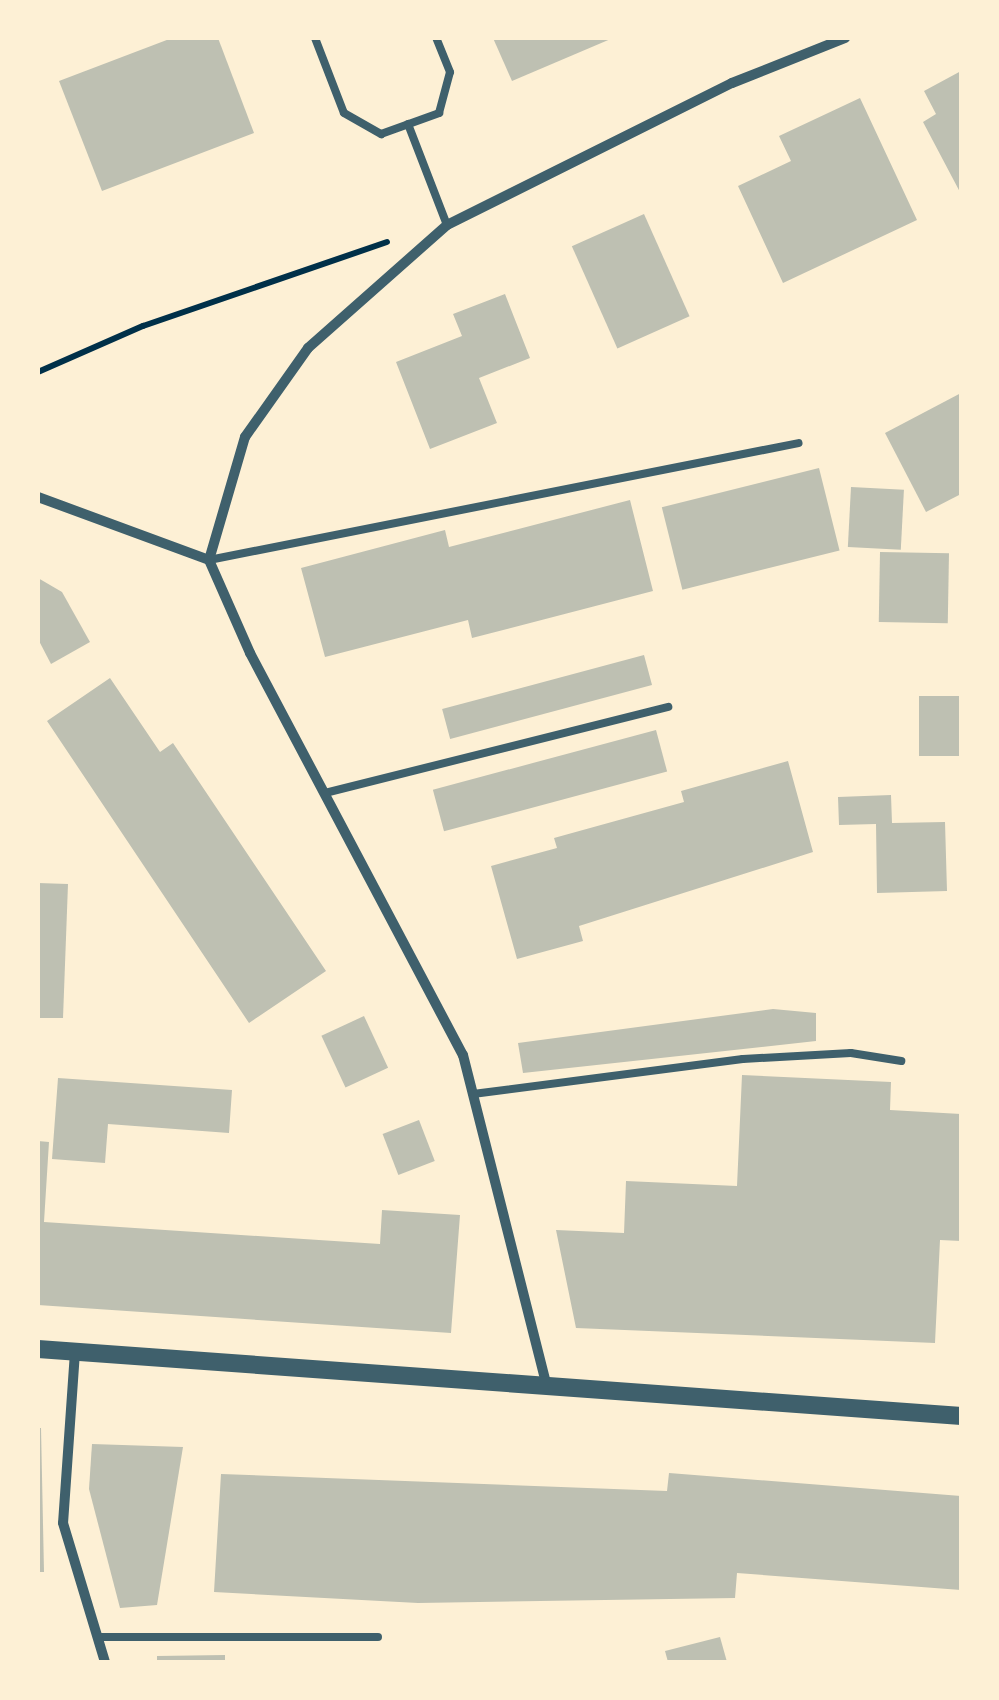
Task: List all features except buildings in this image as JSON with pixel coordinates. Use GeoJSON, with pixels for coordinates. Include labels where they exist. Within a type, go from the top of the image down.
{"type":"FeatureCollection","features":[{"type":"Feature","properties":{"kind":"street"},"geometry":{"type":"LineString","coordinates":[[546,1384],[463,1054],[325,793],[209,560],[244,437],[308,348],[447,224],[732,83],[844,38]]}},
{"type":"Feature","properties":{"kind":"street"},"geometry":{"type":"LineString","coordinates":[[38,496],[209,560]]}},
{"type":"Feature","properties":{"kind":"street"},"geometry":{"type":"LineString","coordinates":[[38,1349],[962,1416]]}},
{"type":"Feature","properties":{"kind":"street"},"geometry":{"type":"LineString","coordinates":[[76,1352],[63,1523],[106,1662]]}},
{"type":"Feature","properties":{"kind":"lane"},"geometry":{"type":"LineString","coordinates":[[315,38],[344,114],[381,134],[439,113],[450,72],[436,38]]}},
{"type":"Feature","properties":{"kind":"lane"},"geometry":{"type":"LineString","coordinates":[[408,124],[447,224]]}},
{"type":"Feature","properties":{"kind":"lane"},"geometry":{"type":"LineString","coordinates":[[209,560],[799,443]]}},
{"type":"Feature","properties":{"kind":"lane"},"geometry":{"type":"LineString","coordinates":[[325,793],[668,707]]}},
{"type":"Feature","properties":{"kind":"lane"},"geometry":{"type":"LineString","coordinates":[[473,1094],[743,1059],[851,1053],[901,1062]]}},
{"type":"Feature","properties":{"kind":"lane"},"geometry":{"type":"LineString","coordinates":[[98,1636],[378,1637]]}},
{"type":"Feature","properties":{"kind":"path"},"geometry":{"type":"LineString","coordinates":[[38,372],[142,326],[391,240]]}}]}
